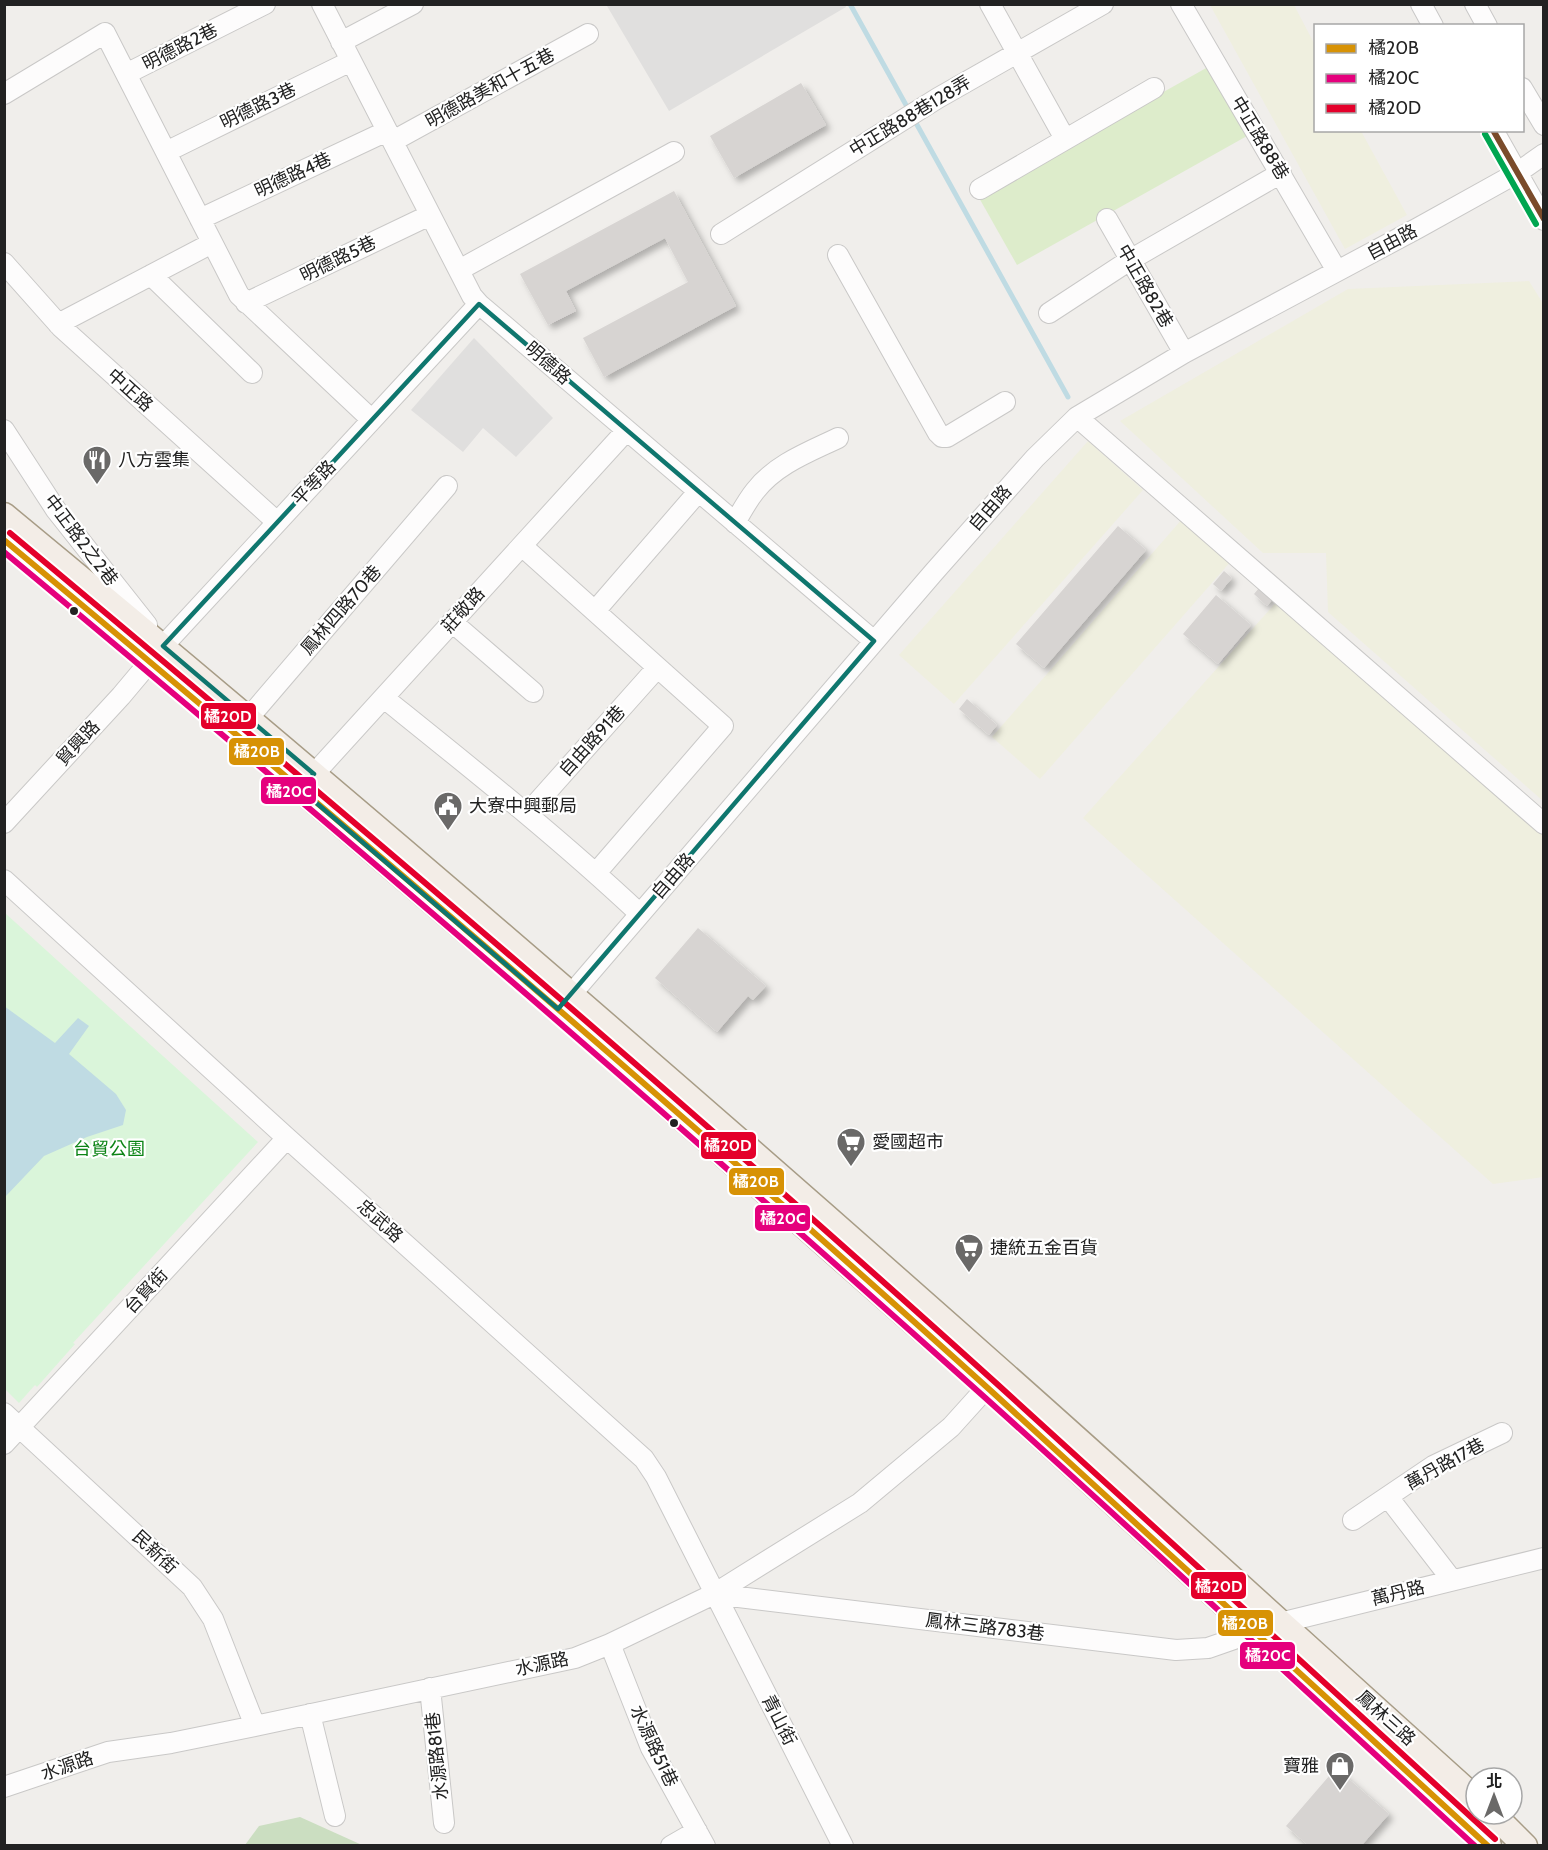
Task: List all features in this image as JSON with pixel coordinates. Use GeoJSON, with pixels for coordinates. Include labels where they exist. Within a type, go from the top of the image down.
{"type":"FeatureCollection","features":[{"type":"Feature","properties":{"kind":"main road"},"geometry":{"type":"LineString","coordinates":[[4,515],[157,654],[565,1001],[995,1380]]}},
{"type":"Feature","properties":{"kind":"main road"},"geometry":{"type":"LineString","coordinates":[[4,540],[157,654]]}},
{"type":"Feature","properties":{"kind":"main road","name":"鳳林三路"},"geometry":{"type":"LineString","coordinates":[[995,1380],[1281,1623],[1464,1788]]}},
{"type":"Feature","properties":{"kind":"main road","name":"鳳林三路"},"geometry":{"type":"LineString","coordinates":[[995,1380],[1254,1633],[1490,1845]]}},
{"type":"Feature","properties":{"kind":"main road"},"geometry":{"type":"LineString","coordinates":[[1505,1826],[1525,1845]]}},
{"type":"Feature","properties":{"kind":"street","name":"明德路2巷"},"geometry":{"type":"LineString","coordinates":[[126,74],[265,4]]}},
{"type":"Feature","properties":{"kind":"street","name":"明德路"},"geometry":{"type":"LineString","coordinates":[[322,4],[472,296],[626,431],[874,641]]}},
{"type":"Feature","properties":{"kind":"street"},"geometry":{"type":"LineString","coordinates":[[341,42],[413,4]]}},
{"type":"Feature","properties":{"kind":"street"},"geometry":{"type":"LineString","coordinates":[[990,4],[1065,139]]}},
{"type":"Feature","properties":{"kind":"street","name":"中正路88巷128弄"},"geometry":{"type":"LineString","coordinates":[[721,234],[938,98],[1103,4]]}},
{"type":"Feature","properties":{"kind":"street","name":"中正路88巷"},"geometry":{"type":"LineString","coordinates":[[1181,4],[1337,272]]}},
{"type":"Feature","properties":{"kind":"street"},"geometry":{"type":"LineString","coordinates":[[1421,4],[1432,24]]}},
{"type":"Feature","properties":{"kind":"street"},"geometry":{"type":"LineString","coordinates":[[1475,4],[1486,24]]}},
{"type":"Feature","properties":{"kind":"street"},"geometry":{"type":"LineString","coordinates":[[4,94],[105,33],[239,295],[372,420]]}},
{"type":"Feature","properties":{"kind":"street","name":"明德路美和十五巷"},"geometry":{"type":"LineString","coordinates":[[390,136],[588,34]]}},
{"type":"Feature","properties":{"kind":"street","name":"明德路3巷"},"geometry":{"type":"LineString","coordinates":[[166,152],[351,61]]}},
{"type":"Feature","properties":{"kind":"street"},"geometry":{"type":"LineString","coordinates":[[980,189],[1154,88]]}},
{"type":"Feature","properties":{"kind":"street"},"geometry":{"type":"LineString","coordinates":[[1524,91],[1544,125]]}},
{"type":"Feature","properties":{"kind":"street"},"geometry":{"type":"LineString","coordinates":[[1494,132],[1544,219]]}},
{"type":"Feature","properties":{"kind":"street","name":"明德路4巷"},"geometry":{"type":"LineString","coordinates":[[200,219],[390,136]]}},
{"type":"Feature","properties":{"kind":"street"},"geometry":{"type":"LineString","coordinates":[[459,270],[674,152]]}},
{"type":"Feature","properties":{"kind":"street","name":"自由路"},"geometry":{"type":"LineString","coordinates":[[565,1001],[874,641],[1035,458],[1077,417],[1184,353],[1517,174],[1544,154]]}},
{"type":"Feature","properties":{"kind":"street"},"geometry":{"type":"LineString","coordinates":[[1049,313],[1130,260],[1281,173]]}},
{"type":"Feature","properties":{"kind":"street","name":"明德路5巷"},"geometry":{"type":"LineString","coordinates":[[246,303],[430,215]]}},
{"type":"Feature","properties":{"kind":"street","name":"中正路82巷"},"geometry":{"type":"LineString","coordinates":[[1107,219],[1184,353]]}},
{"type":"Feature","properties":{"kind":"street"},"geometry":{"type":"LineString","coordinates":[[58,324],[212,243]]}},
{"type":"Feature","properties":{"kind":"street"},"geometry":{"type":"LineString","coordinates":[[838,255],[942,437],[1005,402]]}},
{"type":"Feature","properties":{"kind":"street","name":"中正路"},"geometry":{"type":"LineString","coordinates":[[4,263],[58,324],[277,522]]}},
{"type":"Feature","properties":{"kind":"street"},"geometry":{"type":"LineString","coordinates":[[151,275],[252,373]]}},
{"type":"Feature","properties":{"kind":"street","name":"平等路"},"geometry":{"type":"LineString","coordinates":[[157,654],[479,304]]}},
{"type":"Feature","properties":{"kind":"street"},"geometry":{"type":"LineString","coordinates":[[1077,417],[1544,824]]}},
{"type":"Feature","properties":{"kind":"street","name":"中正路2之2巷"},"geometry":{"type":"LineString","coordinates":[[4,430],[56,510],[157,654]]}},
{"type":"Feature","properties":{"kind":"street","name":"莊敬路"},"geometry":{"type":"LineString","coordinates":[[307,782],[626,431]]}},
{"type":"Feature","properties":{"kind":"street"},"geometry":{"type":"LineString","coordinates":[[735,523],[755,491],[769,477],[789,462],[838,438]]}},
{"type":"Feature","properties":{"kind":"street","name":"鳳林四路70巷"},"geometry":{"type":"LineString","coordinates":[[242,726],[447,486]]}},
{"type":"Feature","properties":{"kind":"street"},"geometry":{"type":"LineString","coordinates":[[595,611],[698,492]]}},
{"type":"Feature","properties":{"kind":"street"},"geometry":{"type":"LineString","coordinates":[[522,546],[723,726],[596,873]]}},
{"type":"Feature","properties":{"kind":"street"},"geometry":{"type":"LineString","coordinates":[[452,622],[533,692]]}},
{"type":"Feature","properties":{"kind":"street","name":"貿興路"},"geometry":{"type":"LineString","coordinates":[[4,823],[157,654]]}},
{"type":"Feature","properties":{"kind":"street","name":"自由路91巷"},"geometry":{"type":"LineString","coordinates":[[527,814],[657,668]]}},
{"type":"Feature","properties":{"kind":"street"},"geometry":{"type":"LineString","coordinates":[[384,698],[527,814],[640,914]]}},
{"type":"Feature","properties":{"kind":"street","name":"忠武路"},"geometry":{"type":"LineString","coordinates":[[4,879],[287,1138],[644,1459],[656,1477],[714,1594]]}},
{"type":"Feature","properties":{"kind":"street","name":"台貿街"},"geometry":{"type":"LineString","coordinates":[[4,1444],[287,1138]]}},
{"type":"Feature","properties":{"kind":"street","name":"水源路"},"geometry":{"type":"LineString","coordinates":[[4,1787],[108,1752],[171,1743],[575,1658],[610,1644],[714,1594],[860,1503],[951,1427],[995,1380]]}},
{"type":"Feature","properties":{"kind":"street","name":"民新街"},"geometry":{"type":"LineString","coordinates":[[4,1413],[192,1587],[213,1619],[255,1726]]}},
{"type":"Feature","properties":{"kind":"street","name":"萬丹路17巷"},"geometry":{"type":"LineString","coordinates":[[1353,1520],[1433,1466],[1502,1433]]}},
{"type":"Feature","properties":{"kind":"street","name":"萬丹路17巷"},"geometry":{"type":"LineString","coordinates":[[1388,1497],[1452,1580]]}},
{"type":"Feature","properties":{"kind":"street","name":"萬丹路"},"geometry":{"type":"LineString","coordinates":[[1254,1633],[1281,1623],[1544,1558]]}},
{"type":"Feature","properties":{"kind":"street","name":"鳳林三路783巷"},"geometry":{"type":"LineString","coordinates":[[714,1594],[1176,1650],[1208,1648],[1254,1633]]}},
{"type":"Feature","properties":{"kind":"street","name":"青山街"},"geometry":{"type":"LineString","coordinates":[[714,1594],[843,1845]]}},
{"type":"Feature","properties":{"kind":"street","name":"水源路51巷"},"geometry":{"type":"LineString","coordinates":[[610,1644],[651,1748],[701,1838]]}},
{"type":"Feature","properties":{"kind":"street","name":"水源路81巷"},"geometry":{"type":"LineString","coordinates":[[430,1688],[444,1823]]}},
{"type":"Feature","properties":{"kind":"street"},"geometry":{"type":"LineString","coordinates":[[310,1714],[335,1816]]}},
{"type":"Feature","properties":{"kind":"street"},"geometry":{"type":"LineString","coordinates":[[671,1845],[701,1838]]}},
{"type":"Feature","properties":{"kind":"highlighted area"},"geometry":{"type":"Polygon","coordinates":[[[479,304],[874,641],[558,1009],[300,789],[314,774],[163,646],[479,304]]]}},
{"type":"Feature","properties":{"kind":"green space"},"geometry":{"type":"Polygon","coordinates":[[[1210,5],[1294,5],[1314,43],[1314,132],[1362,132],[1407,215],[1345,249],[1210,5]]]}},
{"type":"Feature","properties":{"kind":"green space"},"geometry":{"type":"Polygon","coordinates":[[[1208,67],[1247,136],[1017,265],[978,196],[1208,67]]]}},
{"type":"Feature","properties":{"kind":"green space"},"geometry":{"type":"Polygon","coordinates":[[[1529,281],[1544,305],[1543,801],[1328,612],[1326,553],[1263,553],[1120,421],[1348,289],[1529,281]]]}},
{"type":"Feature","properties":{"kind":"green space"},"geometry":{"type":"Polygon","coordinates":[[[1088,441],[1143,490],[954,704],[899,655],[1088,441]]]}},
{"type":"Feature","properties":{"kind":"green space"},"geometry":{"type":"Polygon","coordinates":[[[1183,518],[1232,560],[1040,779],[992,737],[1183,518]]]}},
{"type":"Feature","properties":{"kind":"green space"},"geometry":{"type":"Polygon","coordinates":[[[1280,598],[1543,832],[1543,1177],[1493,1184],[1083,818],[1280,598]]]}},
{"type":"Feature","properties":{"kind":"green space","name":"台貿公園"},"geometry":{"type":"Polygon","coordinates":[[[5,913],[258,1142],[73,1343],[75,1344],[37,1387],[35,1385],[19,1403],[5,1389],[5,913]]]}},
{"type":"Feature","properties":{"kind":"green space"},"geometry":{"type":"Polygon","coordinates":[[[300,1817],[362,1845],[245,1845],[259,1826],[300,1817]]]}},
{"type":"Feature","properties":{"kind":"shaded area"},"geometry":{"type":"Polygon","coordinates":[[[609,4],[845,4],[846,7],[669,111],[607,6],[609,4]]]}},
{"type":"Feature","properties":{"kind":"shaded area"},"geometry":{"type":"Polygon","coordinates":[[[474,338],[553,418],[516,457],[483,428],[463,452],[411,410],[474,338]]]}},
{"type":"Feature","properties":{"kind":"water"},"geometry":{"type":"Polygon","coordinates":[[[4,1006],[55,1043],[78,1018],[89,1026],[69,1054],[116,1094],[126,1110],[123,1125],[87,1137],[44,1156],[5,1197],[4,1006]]]}},
{"type":"Feature","properties":{"kind":"building"},"geometry":{"type":"Polygon","coordinates":[[[801,83],[826,125],[734,178],[710,136],[801,83]]]}},
{"type":"Feature","properties":{"kind":"building"},"geometry":{"type":"Polygon","coordinates":[[[674,191],[736,306],[604,377],[583,338],[688,282],[665,238],[566,291],[576,311],[548,325],[520,274],[674,191]]]}},
{"type":"Feature","properties":{"kind":"building"},"geometry":{"type":"Polygon","coordinates":[[[1118,526],[1146,550],[1044,668],[1016,644],[1118,526]]]}},
{"type":"Feature","properties":{"kind":"building"},"geometry":{"type":"Polygon","coordinates":[[[1224,571],[1232,578],[1221,591],[1213,584],[1224,571]]]}},
{"type":"Feature","properties":{"kind":"building"},"geometry":{"type":"Polygon","coordinates":[[[1264,582],[1277,594],[1267,606],[1254,594],[1264,582]]]}},
{"type":"Feature","properties":{"kind":"building"},"geometry":{"type":"Polygon","coordinates":[[[1216,595],[1251,625],[1218,664],[1183,634],[1216,595]]]}},
{"type":"Feature","properties":{"kind":"building"},"geometry":{"type":"Polygon","coordinates":[[[967,699],[997,725],[989,735],[959,709],[967,699]]]}},
{"type":"Feature","properties":{"kind":"building"},"geometry":{"type":"Polygon","coordinates":[[[698,928],[766,986],[753,1000],[748,996],[717,1032],[655,978],[698,928]]]}},
{"type":"Feature","properties":{"kind":"building","name":"寶雅"},"geometry":{"type":"Polygon","coordinates":[[[1336,1768],[1389,1814],[1361,1846],[1309,1846],[1286,1826],[1336,1768]]]}},
{"type":"Feature","properties":{"kind":"waterway"},"geometry":{"type":"LineString","coordinates":[[850,4],[1068,397]]}},
{"type":"Feature","properties":{"kind":"transit line"},"geometry":{"type":"LineString","coordinates":[[1494,132],[1544,219]]}},
{"type":"Feature","properties":{"kind":"transit line"},"geometry":{"type":"LineString","coordinates":[[1485,134],[1536,224]]}},
{"type":"Feature","properties":{"kind":"transit line","name":"橘20D"},"geometry":{"type":"LineString","coordinates":[[10,533],[383,847],[875,1274],[1495,1839]]}},
{"type":"Feature","properties":{"kind":"transit line","name":"橘20B"},"geometry":{"type":"LineString","coordinates":[[4,540],[378,854],[625,1066],[1053,1447],[1488,1846]]}},
{"type":"Feature","properties":{"kind":"transit line","name":"橘20C"},"geometry":{"type":"LineString","coordinates":[[4,552],[251,759],[740,1180],[1043,1450],[1475,1846]]}},
{"type":"Feature","properties":{"kind":"place","name":"八方雲集"},"geometry":{"type":"Point","coordinates":[97,486]}},
{"type":"Feature","properties":{"kind":"place","name":"大寮中興郵局"},"geometry":{"type":"Point","coordinates":[448,832]}},
{"type":"Feature","properties":{"kind":"place","name":"愛國超市"},"geometry":{"type":"Point","coordinates":[851,1168]}},
{"type":"Feature","properties":{"kind":"place","name":"捷統五金百貨"},"geometry":{"type":"Point","coordinates":[969,1274]}},
{"type":"Feature","properties":{"kind":"place","name":"寶雅"},"geometry":{"type":"Point","coordinates":[1340,1792]}}]}
